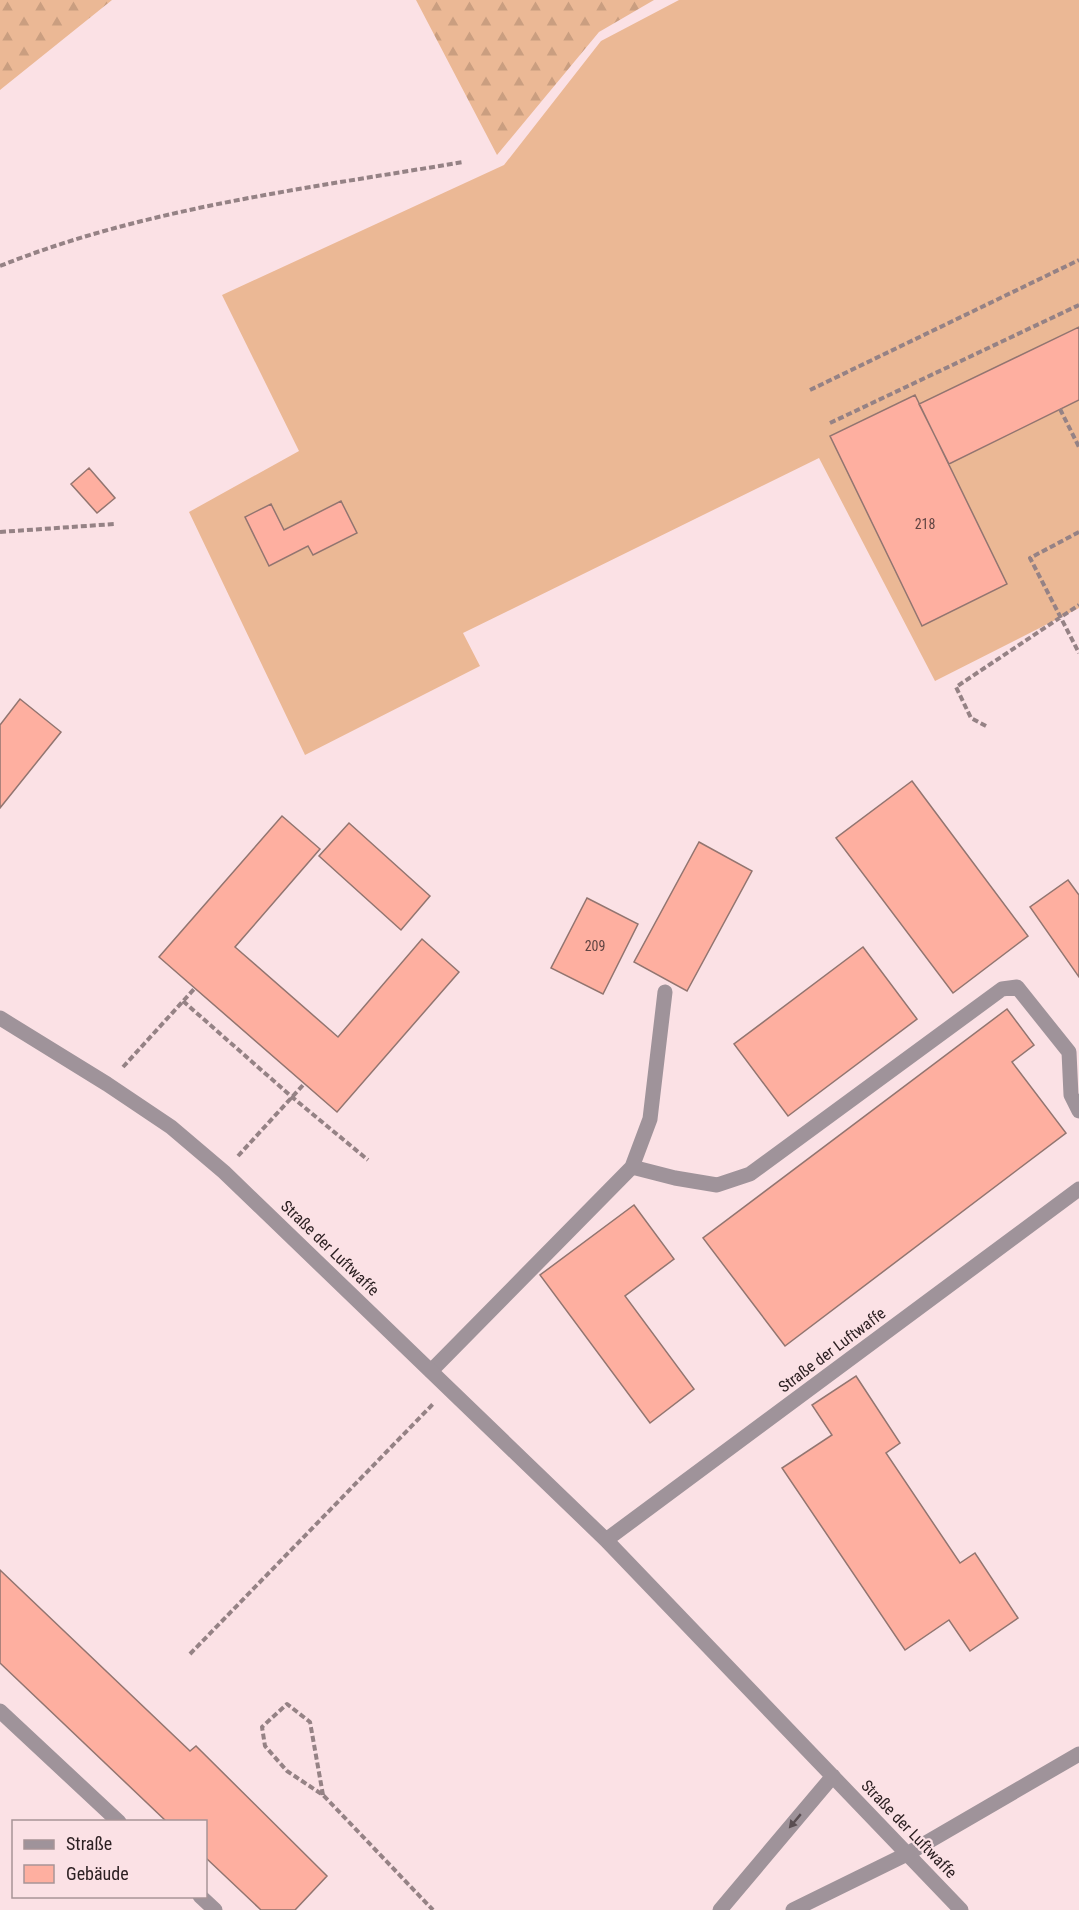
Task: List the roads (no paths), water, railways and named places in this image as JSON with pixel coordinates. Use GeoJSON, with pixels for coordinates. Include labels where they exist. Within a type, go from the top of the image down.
{"type":"FeatureCollection","features":[{"type":"Feature","properties":{"kind":"street"},"geometry":{"type":"LineString","coordinates":[[632,1167],[675,1178],[717,1185],[750,1174],[1002,989],[1017,987],[1069,1052],[1071,1095],[1079,1110]]}},
{"type":"Feature","properties":{"kind":"street"},"geometry":{"type":"LineString","coordinates":[[431,1371],[632,1167],[650,1119],[665,992]]}},
{"type":"Feature","properties":{"kind":"street","name":"Straße der Luftwaffe"},"geometry":{"type":"LineString","coordinates":[[0,1018],[107,1084],[171,1127],[224,1172],[606,1540],[961,1910]]}},
{"type":"Feature","properties":{"kind":"street","name":"Straße der Luftwaffe"},"geometry":{"type":"LineString","coordinates":[[606,1540],[1079,1189]]}},
{"type":"Feature","properties":{"kind":"street"},"geometry":{"type":"LineString","coordinates":[[0,1711],[118,1820]]}},
{"type":"Feature","properties":{"kind":"street"},"geometry":{"type":"LineString","coordinates":[[793,1910],[907,1854],[1079,1754]]}},
{"type":"Feature","properties":{"kind":"street"},"geometry":{"type":"LineString","coordinates":[[720,1910],[833,1776]]}},
{"type":"Feature","properties":{"kind":"street"},"geometry":{"type":"LineString","coordinates":[[202,1898],[215,1910]]}}]}
